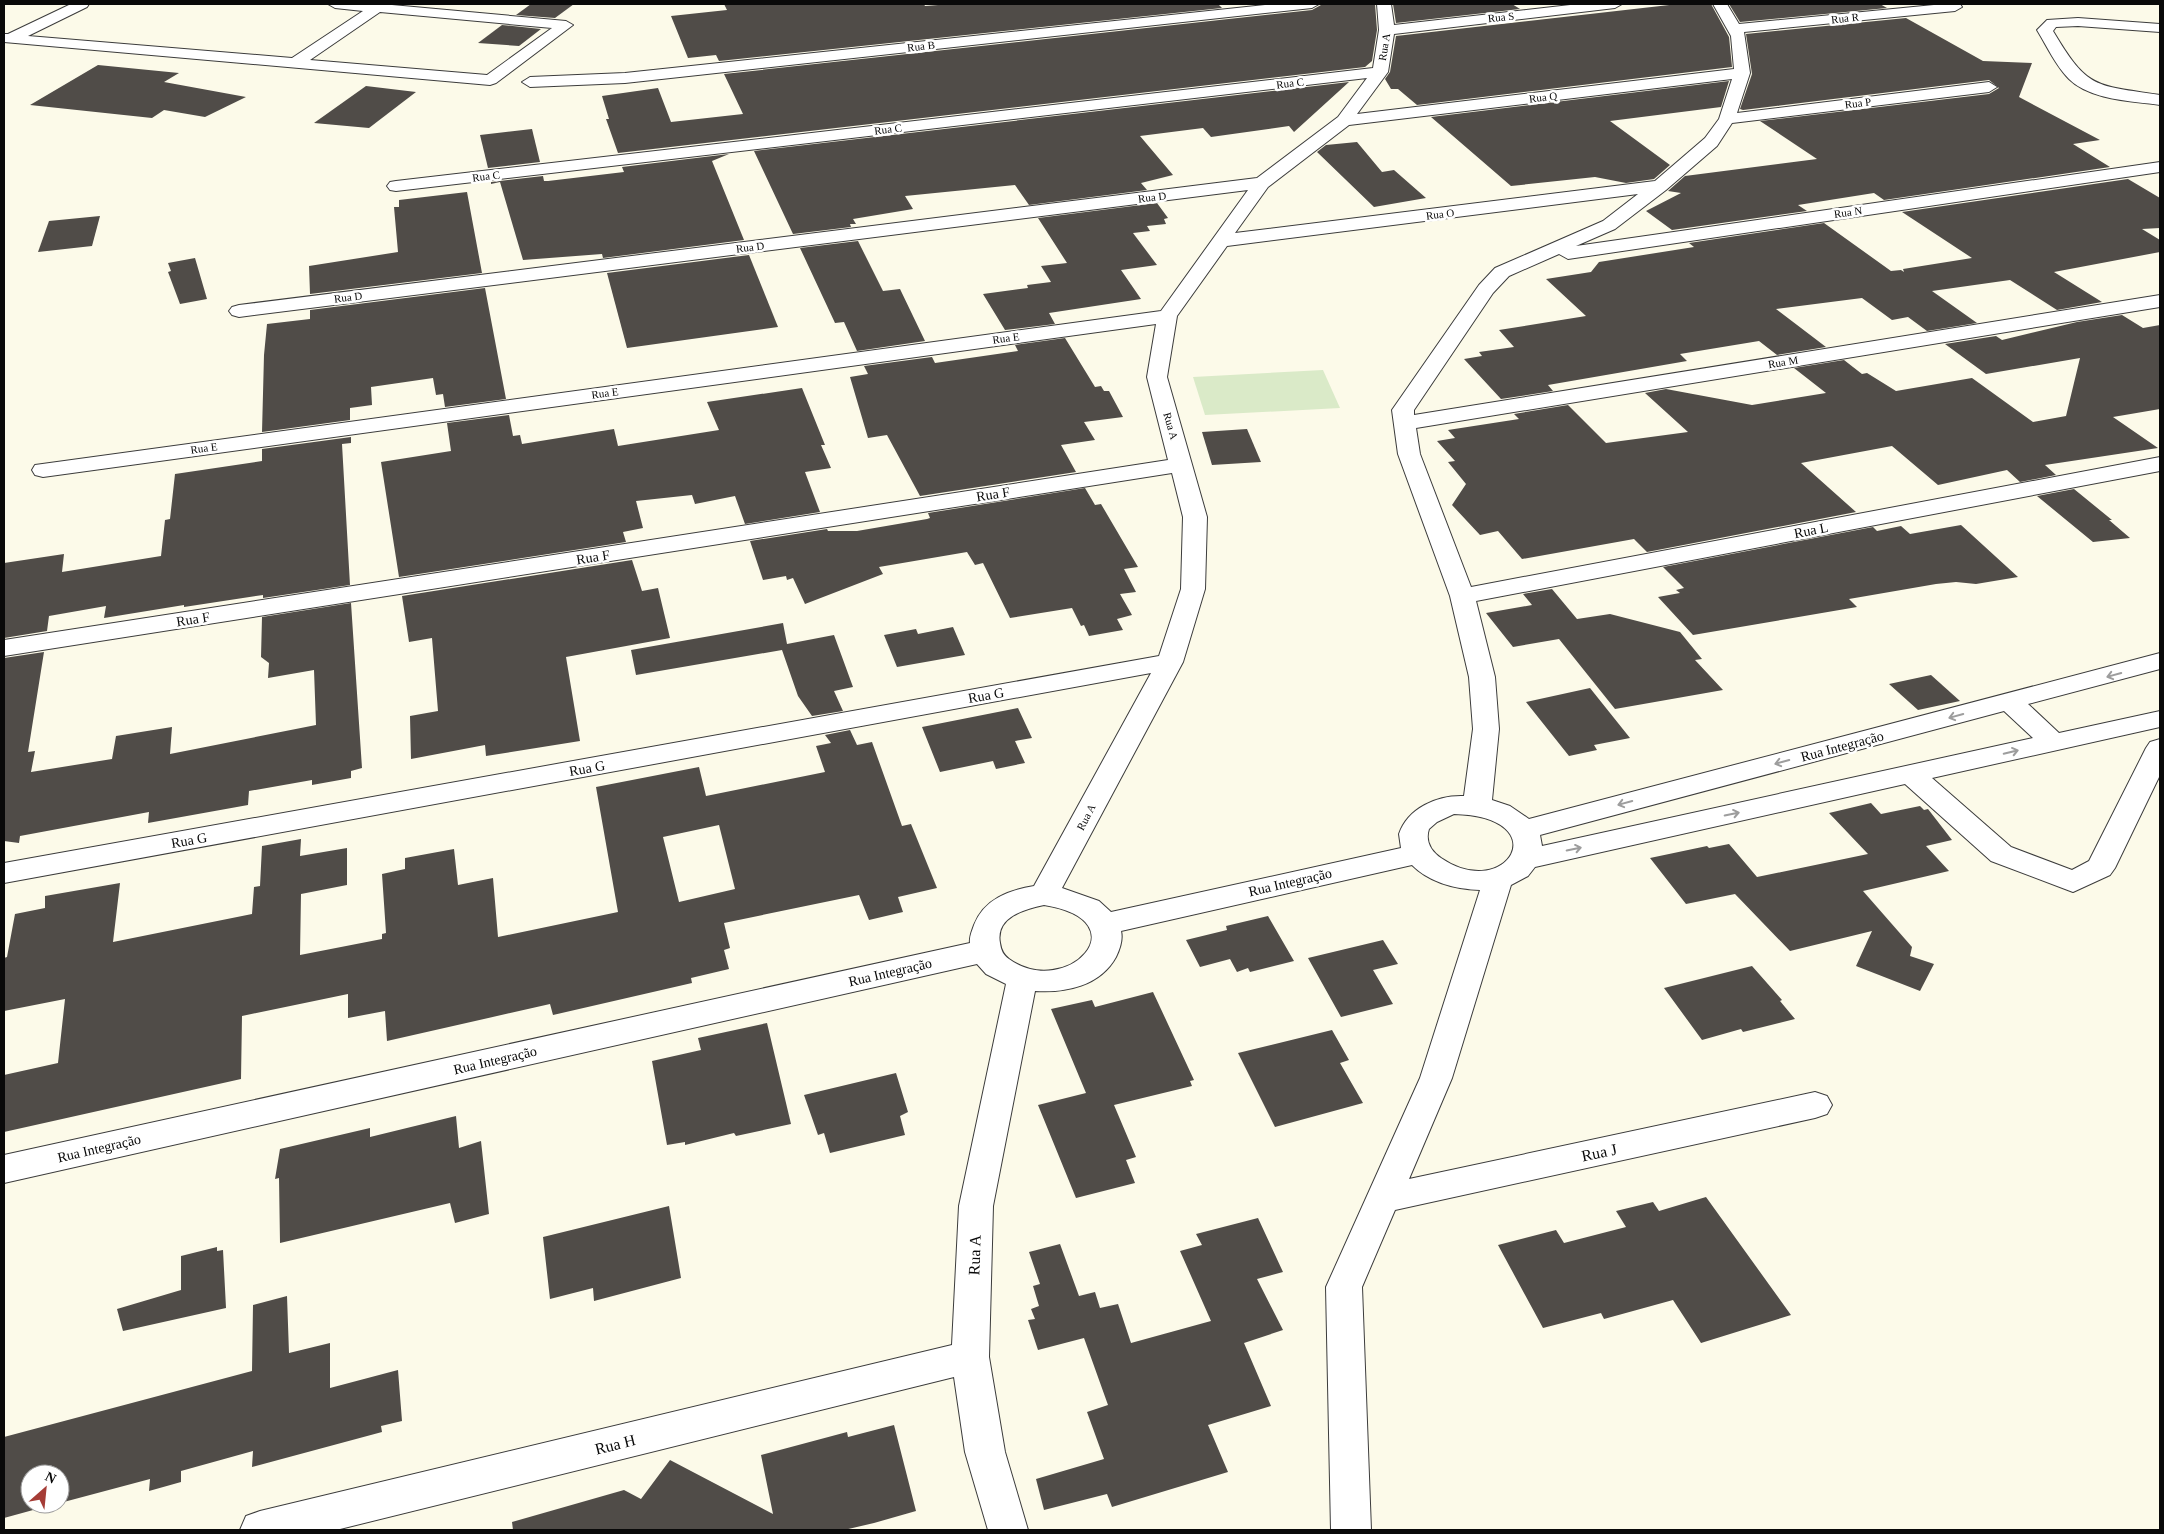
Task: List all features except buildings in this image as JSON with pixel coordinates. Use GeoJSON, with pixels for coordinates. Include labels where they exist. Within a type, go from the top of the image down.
{"type":"FeatureCollection","features":[{"type":"Feature","properties":{"kind":"street"},"geometry":{"type":"LineString","coordinates":[[6,38],[82,4]]}},
{"type":"Feature","properties":{"kind":"street"},"geometry":{"type":"LineString","coordinates":[[6,38],[490,80],[566,26],[335,4]]}},
{"type":"Feature","properties":{"kind":"street","name":"Rua B"},"geometry":{"type":"LineString","coordinates":[[530,82],[625,78],[1312,4]]}},
{"type":"Feature","properties":{"kind":"street","name":"Rua A"},"geometry":{"type":"LineString","coordinates":[[1044,895],[1170,662],[1193,589],[1195,517],[1157,377],[1167,316],[1262,184],[1344,121],[1380,72],[1387,30],[1384,4]]}},
{"type":"Feature","properties":{"kind":"street","name":"Rua S"},"geometry":{"type":"LineString","coordinates":[[1387,30],[1615,4]]}},
{"type":"Feature","properties":{"kind":"street"},"geometry":{"type":"LineString","coordinates":[[1477,806],[1486,729],[1482,677],[1462,596],[1409,454],[1403,410],[1486,289],[1502,272],[1608,225],[1660,186],[1711,142],[1727,119],[1742,73],[1739,36],[1720,4]]}},
{"type":"Feature","properties":{"kind":"street","name":"Rua R"},"geometry":{"type":"LineString","coordinates":[[1734,29],[1955,7]]}},
{"type":"Feature","properties":{"kind":"street"},"geometry":{"type":"LineString","coordinates":[[295,63],[377,8]]}},
{"type":"Feature","properties":{"kind":"street"},"geometry":{"type":"LineString","coordinates":[[2160,28],[2078,22],[2052,23],[2045,30],[2074,76],[2082,83],[2108,91],[2160,100]]}},
{"type":"Feature","properties":{"kind":"street","name":"Rua C"},"geometry":{"type":"LineString","coordinates":[[396,186],[1380,72]]}},
{"type":"Feature","properties":{"kind":"street","name":"Rua Q"},"geometry":{"type":"LineString","coordinates":[[1344,121],[1742,73]]}},
{"type":"Feature","properties":{"kind":"street","name":"Rua P"},"geometry":{"type":"LineString","coordinates":[[1727,119],[1989,87]]}},
{"type":"Feature","properties":{"kind":"street","name":"Rua N"},"geometry":{"type":"LineString","coordinates":[[1535,258],[2160,167]]}},
{"type":"Feature","properties":{"kind":"street","name":"Rua D"},"geometry":{"type":"LineString","coordinates":[[239,311],[1262,184]]}},
{"type":"Feature","properties":{"kind":"street","name":"Rua O"},"geometry":{"type":"LineString","coordinates":[[1219,242],[1660,186]]}},
{"type":"Feature","properties":{"kind":"street","name":"Rua M"},"geometry":{"type":"LineString","coordinates":[[1405,423],[2160,301]]}},
{"type":"Feature","properties":{"kind":"street","name":"Rua E"},"geometry":{"type":"LineString","coordinates":[[43,470],[1167,316]]}},
{"type":"Feature","properties":{"kind":"street","name":"Rua L"},"geometry":{"type":"LineString","coordinates":[[1462,596],[2160,464]]}},
{"type":"Feature","properties":{"kind":"street","name":"Rua F"},"geometry":{"type":"LineString","coordinates":[[4,648],[1182,465]]}},
{"type":"Feature","properties":{"kind":"street","name":"Rua Integração"},"geometry":{"type":"LineString","coordinates":[[1522,830],[2160,661]]}},
{"type":"Feature","properties":{"kind":"street","name":"Rua G"},"geometry":{"type":"LineString","coordinates":[[4,873],[1170,662]]}},
{"type":"Feature","properties":{"kind":"street"},"geometry":{"type":"LineString","coordinates":[[2010,702],[2053,742]]}},
{"type":"Feature","properties":{"kind":"street"},"geometry":{"type":"LineString","coordinates":[[1526,859],[2160,719]]}},
{"type":"Feature","properties":{"kind":"street"},"geometry":{"type":"LineString","coordinates":[[1911,774],[2001,854],[2073,882],[2100,868],[2160,748]]}},
{"type":"Feature","properties":{"kind":"street"},"geometry":{"type":"LineString","coordinates":[[1453,805],[1477,806],[1503,814],[1522,830],[1528,845],[1526,859],[1515,871],[1498,879],[1476,881],[1452,877],[1433,867],[1418,854],[1413,837],[1418,822],[1432,811],[1453,805]]}},
{"type":"Feature","properties":{"kind":"street","name":"Rua Integração"},"geometry":{"type":"LineString","coordinates":[[1103,924],[1418,854]]}},
{"type":"Feature","properties":{"kind":"street"},"geometry":{"type":"LineString","coordinates":[[1351,1530],[1344,1287],[1436,1078],[1498,879]]}},
{"type":"Feature","properties":{"kind":"street"},"geometry":{"type":"LineString","coordinates":[[1044,895],[1069,898],[1090,908],[1103,924],[1107,940],[1102,957],[1089,970],[1068,980],[1045,983],[1022,980],[999,968],[985,951],[984,931],[996,913],[1017,900],[1044,895]]}},
{"type":"Feature","properties":{"kind":"street","name":"Rua Integração"},"geometry":{"type":"LineString","coordinates":[[4,1169],[985,951]]}},
{"type":"Feature","properties":{"kind":"street","name":"Rua A"},"geometry":{"type":"LineString","coordinates":[[1008,1530],[985,1452],[970,1357],[976,1206],[1022,980]]}},
{"type":"Feature","properties":{"kind":"street","name":"Rua J"},"geometry":{"type":"LineString","coordinates":[[1383,1199],[1816,1105]]}},
{"type":"Feature","properties":{"kind":"street","name":"Rua H"},"geometry":{"type":"LineString","coordinates":[[260,1530],[970,1357]]}},
{"type":"Feature","properties":{"kind":"green space"},"geometry":{"type":"Polygon","coordinates":[[[1323,370],[1340,408],[1205,415],[1193,377],[1323,370]]]}}]}
